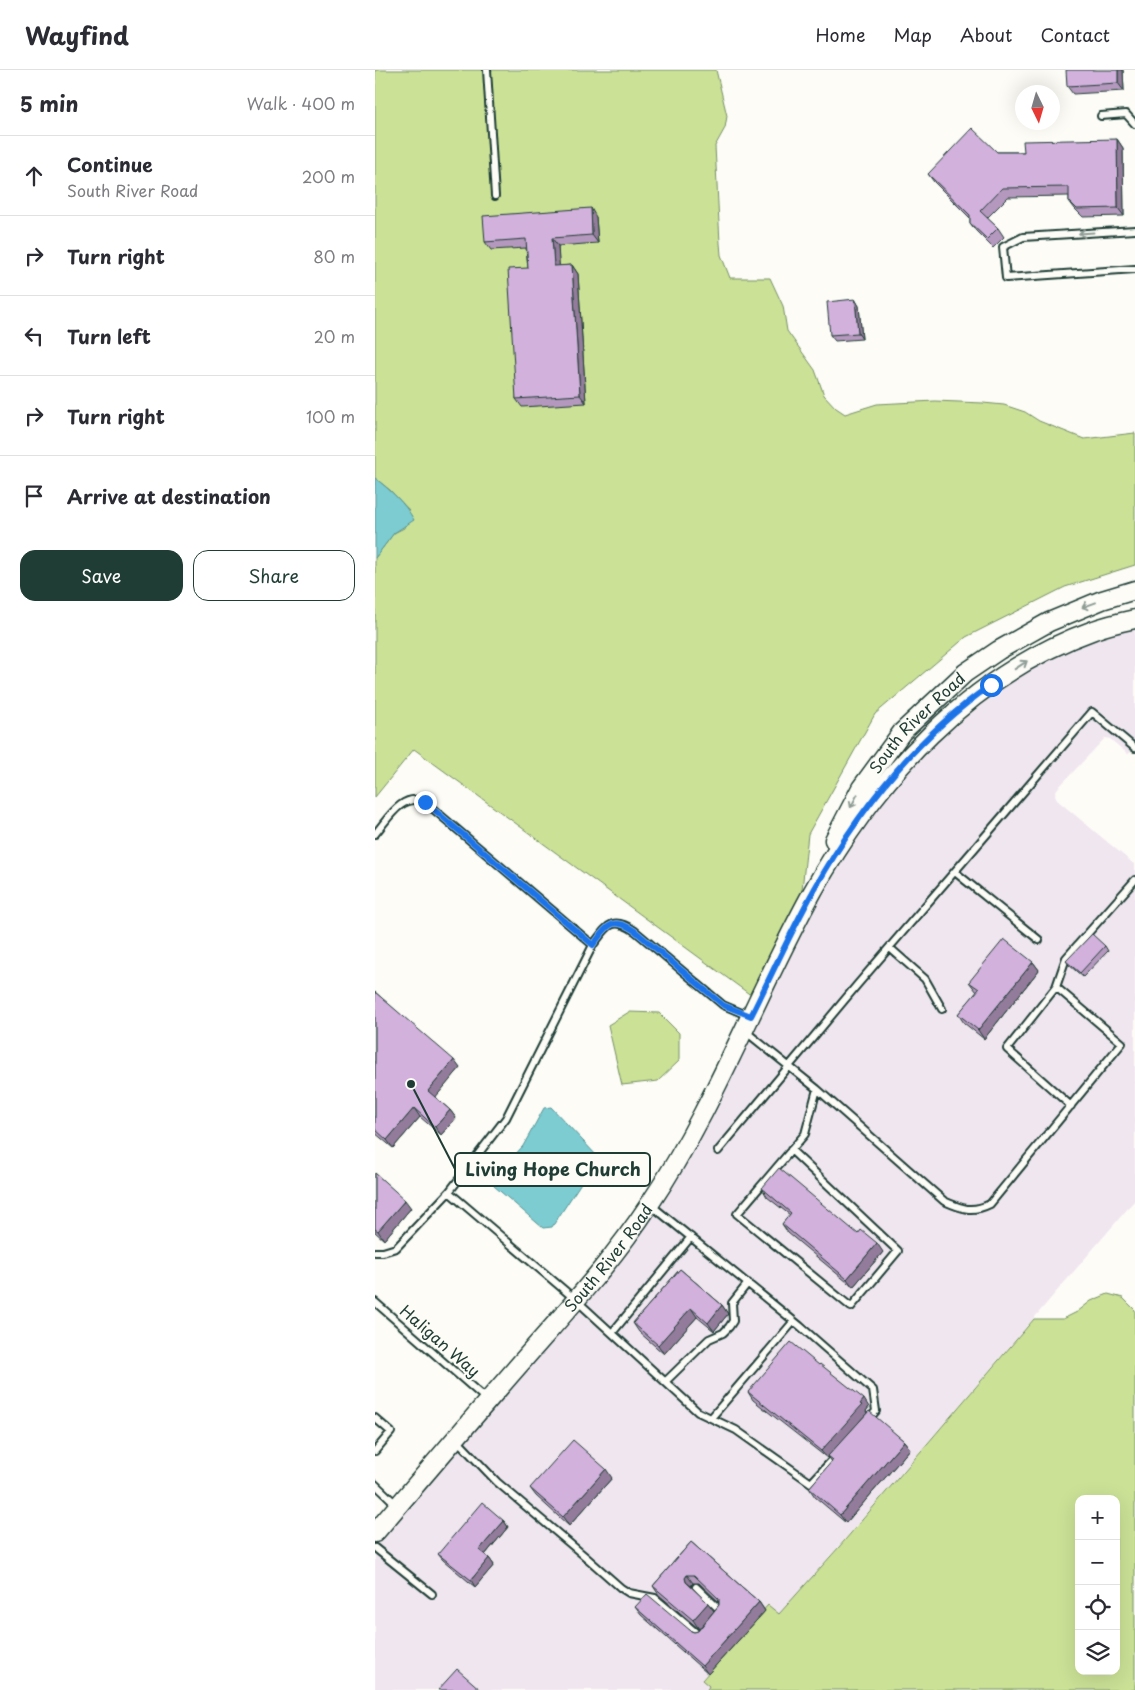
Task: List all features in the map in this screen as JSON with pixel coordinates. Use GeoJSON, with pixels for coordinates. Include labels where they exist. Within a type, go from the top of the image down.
{"type":"FeatureCollection","features":[{"type":"Feature","properties":{"kind":"main road","name":"South River Road"},"geometry":{"type":"LineString","coordinates":[[813,892],[833,842],[861,788],[902,732],[941,694],[965,673],[1029,633],[1075,610],[1135,590]]}},
{"type":"Feature","properties":{"kind":"main road","name":"South River Road"},"geometry":{"type":"LineString","coordinates":[[375,1533],[618,1250],[650,1204],[678,1158],[813,892],[837,852],[886,784],[915,750],[969,700],[1026,661],[1060,643],[1097,628],[1135,619]]}},
{"type":"Feature","properties":{"kind":"lane"},"geometry":{"type":"LineString","coordinates":[[487,70],[495,196]]}},
{"type":"Feature","properties":{"kind":"lane"},"geometry":{"type":"LineString","coordinates":[[1101,116],[1126,114],[1135,124]]}},
{"type":"Feature","properties":{"kind":"lane"},"geometry":{"type":"LineString","coordinates":[[1135,230],[1023,237],[1003,247],[1006,278],[1135,269]]}},
{"type":"Feature","properties":{"kind":"lane"},"geometry":{"type":"LineString","coordinates":[[718,1151],[1092,712],[1135,748]]}},
{"type":"Feature","properties":{"kind":"lane"},"geometry":{"type":"LineString","coordinates":[[375,834],[403,802],[411,799],[425,802],[593,945]]}},
{"type":"Feature","properties":{"kind":"lane"},"geometry":{"type":"LineString","coordinates":[[955,872],[1039,940]]}},
{"type":"Feature","properties":{"kind":"lane"},"geometry":{"type":"LineString","coordinates":[[1071,1106],[1007,1049],[1056,987],[1066,958],[1135,880]]}},
{"type":"Feature","properties":{"kind":"lane"},"geometry":{"type":"LineString","coordinates":[[375,1252],[396,1248],[449,1192],[506,1118],[593,945],[606,929],[614,923],[621,923],[635,931],[747,1023],[789,1066],[944,1201],[961,1209],[980,1209],[990,1204],[1122,1043],[1056,987]]}},
{"type":"Feature","properties":{"kind":"lane"},"geometry":{"type":"LineString","coordinates":[[889,948],[925,980],[942,1008]]}},
{"type":"Feature","properties":{"kind":"lane"},"geometry":{"type":"LineString","coordinates":[[791,1150],[898,1251],[851,1307],[737,1214],[791,1150],[805,1134],[817,1089]]}},
{"type":"Feature","properties":{"kind":"lane"},"geometry":{"type":"LineString","coordinates":[[449,1192],[576,1300],[698,1412],[736,1430],[811,1483],[843,1447]]}},
{"type":"Feature","properties":{"kind":"lane"},"geometry":{"type":"LineString","coordinates":[[650,1204],[748,1283],[873,1390],[876,1411],[863,1426]]}},
{"type":"Feature","properties":{"kind":"lane"},"geometry":{"type":"LineString","coordinates":[[612,1334],[691,1237]]}},
{"type":"Feature","properties":{"kind":"lane"},"geometry":{"type":"LineString","coordinates":[[665,1382],[709,1339],[723,1333],[729,1327],[733,1321],[732,1303],[748,1283]]}},
{"type":"Feature","properties":{"kind":"lane","name":"Haligan Way"},"geometry":{"type":"LineString","coordinates":[[375,1302],[487,1401]]}},
{"type":"Feature","properties":{"kind":"lane"},"geometry":{"type":"LineString","coordinates":[[711,1418],[793,1321]]}},
{"type":"Feature","properties":{"kind":"lane"},"geometry":{"type":"LineString","coordinates":[[375,1418],[391,1432],[375,1451]]}},
{"type":"Feature","properties":{"kind":"lane"},"geometry":{"type":"LineString","coordinates":[[455,1438],[497,1482],[621,1588],[629,1593],[655,1598],[700,1636],[705,1630]]}},
{"type":"Feature","properties":{"kind":"lane"},"geometry":{"type":"LineString","coordinates":[[375,1484],[398,1506]]}},
{"type":"Feature","properties":{"kind":"lane"},"geometry":{"type":"LineString","coordinates":[[375,1548],[432,1594]]}},
{"type":"Feature","properties":{"kind":"lane"},"geometry":{"type":"LineString","coordinates":[[696,1587],[721,1611],[715,1617]]}},
{"type":"Feature","properties":{"kind":"shaded area"},"geometry":{"type":"Polygon","coordinates":[[[1135,628],[1135,749],[1128,754],[1110,739],[1105,738],[1057,789],[1055,794],[1057,800],[1135,865],[1135,1200],[779,1614],[768,1605],[702,1679],[709,1686],[707,1690],[375,1690],[375,1545],[439,1469],[706,1123],[819,896],[843,857],[879,806],[920,755],[974,707],[1030,668],[1063,651],[1099,636],[1135,628]]]}},
{"type":"Feature","properties":{"kind":"green space"},"geometry":{"type":"Polygon","coordinates":[[[375,70],[716,70],[727,116],[725,128],[715,146],[721,255],[730,278],[770,278],[783,306],[787,331],[815,370],[824,395],[836,408],[845,414],[877,404],[935,401],[983,403],[1004,405],[1025,412],[1039,421],[1084,439],[1135,433],[1135,565],[1065,587],[966,637],[875,714],[808,834],[801,899],[752,996],[414,749],[375,797],[375,558],[394,533],[404,528],[409,510],[390,490],[375,478],[375,70]]]}},
{"type":"Feature","properties":{"kind":"green space"},"geometry":{"type":"Polygon","coordinates":[[[629,1012],[659,1013],[679,1033],[679,1061],[658,1081],[622,1085],[608,1025],[629,1012]]]}},
{"type":"Feature","properties":{"kind":"green space"},"geometry":{"type":"Polygon","coordinates":[[[1108,1294],[1123,1298],[1135,1310],[1135,1690],[707,1690],[709,1686],[702,1680],[768,1605],[779,1614],[839,1547],[1034,1319],[1063,1319],[1077,1312],[1091,1301],[1108,1294]]]}},
{"type":"Feature","properties":{"kind":"water"},"geometry":{"type":"Polygon","coordinates":[[[375,478],[402,502],[414,520],[394,533],[375,558],[375,478]]]}},
{"type":"Feature","properties":{"kind":"water"},"geometry":{"type":"Polygon","coordinates":[[[551,1107],[598,1157],[552,1227],[543,1228],[494,1186],[492,1180],[523,1146],[544,1108],[551,1107]]]}},
{"type":"Feature","properties":{"kind":"building"},"geometry":{"type":"Polygon","coordinates":[[[1066,70],[1118,70],[1118,83],[1067,86],[1066,70]]]}},
{"type":"Feature","properties":{"kind":"building"},"geometry":{"type":"Polygon","coordinates":[[[972,128],[997,152],[1024,152],[1023,141],[1117,139],[1118,208],[1077,209],[1069,201],[1069,187],[1002,188],[980,211],[998,228],[987,239],[970,223],[970,215],[928,174],[972,128]]]}},
{"type":"Feature","properties":{"kind":"building"},"geometry":{"type":"Polygon","coordinates":[[[591,208],[592,235],[552,238],[554,266],[572,265],[580,395],[516,399],[508,269],[528,268],[526,239],[485,242],[483,216],[591,208]]]}},
{"type":"Feature","properties":{"kind":"building"},"geometry":{"type":"Polygon","coordinates":[[[855,299],[858,333],[830,335],[827,302],[855,299]]]}},
{"type":"Feature","properties":{"kind":"building"},"geometry":{"type":"Polygon","coordinates":[[[1092,934],[1105,946],[1080,973],[1066,961],[1092,934]]]}},
{"type":"Feature","properties":{"kind":"building"},"geometry":{"type":"Polygon","coordinates":[[[1004,939],[1033,962],[978,1030],[958,1014],[979,989],[969,982],[1004,939]]]}},
{"type":"Feature","properties":{"kind":"building"},"geometry":{"type":"Polygon","coordinates":[[[375,992],[454,1060],[428,1091],[450,1110],[435,1127],[414,1108],[387,1140],[375,1129],[375,992]]]}},
{"type":"Feature","properties":{"kind":"building"},"geometry":{"type":"Polygon","coordinates":[[[779,1168],[858,1234],[861,1230],[877,1243],[847,1279],[782,1224],[791,1213],[762,1188],[779,1168]]]}},
{"type":"Feature","properties":{"kind":"building"},"geometry":{"type":"Polygon","coordinates":[[[375,1173],[405,1200],[378,1231],[375,1229],[375,1173]]]}},
{"type":"Feature","properties":{"kind":"building"},"geometry":{"type":"Polygon","coordinates":[[[680,1269],[722,1305],[708,1323],[691,1308],[658,1345],[633,1323],[680,1269]]]}},
{"type":"Feature","properties":{"kind":"building"},"geometry":{"type":"Polygon","coordinates":[[[791,1342],[864,1399],[860,1404],[862,1405],[821,1451],[748,1392],[791,1342]]]}},
{"type":"Feature","properties":{"kind":"building"},"geometry":{"type":"Polygon","coordinates":[[[869,1411],[904,1441],[840,1515],[809,1488],[833,1460],[828,1456],[869,1411]]]}},
{"type":"Feature","properties":{"kind":"building"},"geometry":{"type":"Polygon","coordinates":[[[573,1440],[606,1469],[563,1517],[530,1488],[573,1440]]]}},
{"type":"Feature","properties":{"kind":"building"},"geometry":{"type":"Polygon","coordinates":[[[482,1502],[504,1521],[479,1550],[489,1558],[471,1580],[438,1554],[482,1502]]]}},
{"type":"Feature","properties":{"kind":"building"},"geometry":{"type":"Polygon","coordinates":[[[691,1542],[759,1602],[702,1666],[635,1607],[647,1594],[691,1631],[698,1631],[719,1605],[719,1599],[694,1575],[687,1575],[685,1578],[686,1582],[708,1603],[693,1620],[653,1586],[691,1542]]]}},
{"type":"Feature","properties":{"kind":"building"},"geometry":{"type":"Polygon","coordinates":[[[457,1669],[481,1690],[438,1690],[457,1669]]]}},
{"type":"Feature","properties":{"kind":"place","name":"Living Hope Church"},"geometry":{"type":"Point","coordinates":[411,1084]}},
{"type":"Feature","properties":{"kind":"route"},"geometry":{"type":"LineString","coordinates":[[425,802],[593,945],[606,929],[614,923],[628,926],[723,1005],[751,1016],[813,892],[837,852],[873,800],[915,750],[969,700],[991,685]]}}]}
